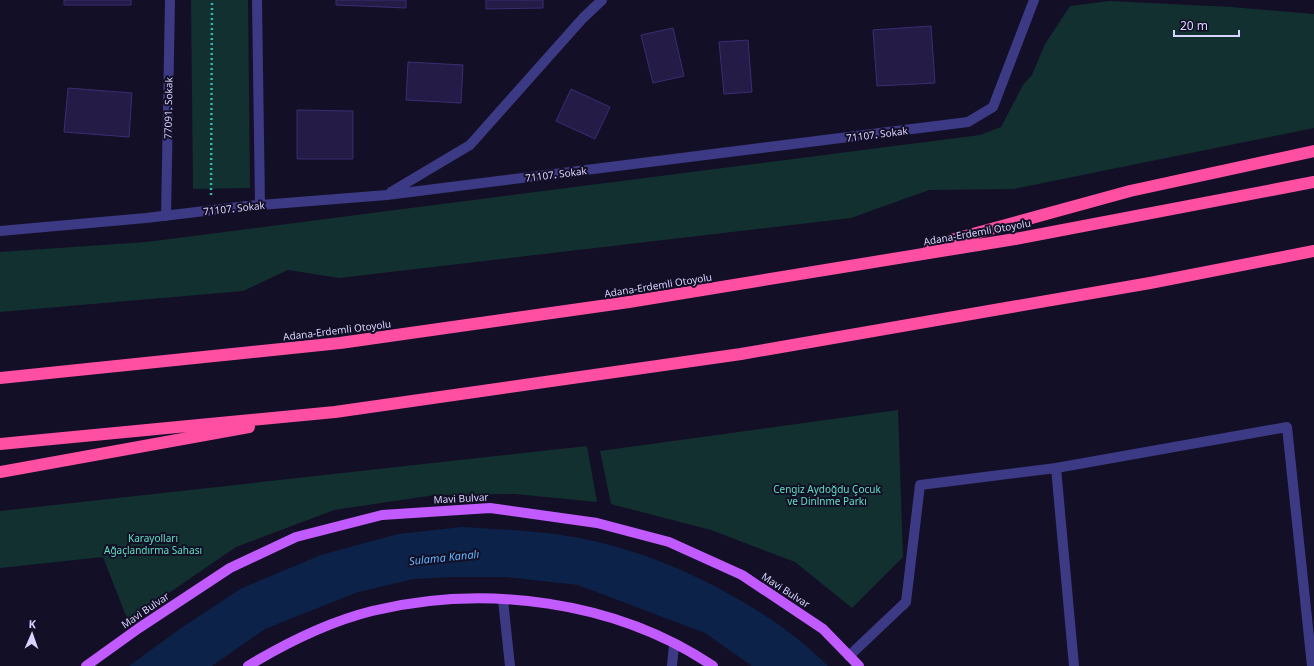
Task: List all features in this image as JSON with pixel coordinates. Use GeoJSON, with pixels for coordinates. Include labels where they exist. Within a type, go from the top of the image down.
{"type":"FeatureCollection","features":[{"type":"Feature","properties":{"kind":"highway"},"geometry":{"type":"LineString","coordinates":[[866,264],[1130,191],[1314,152]]}},
{"type":"Feature","properties":{"kind":"highway","name":"Adana-Erdemli Otoyolu"},"geometry":{"type":"LineString","coordinates":[[0,378],[340,343],[629,302],[866,264],[1015,238],[1314,182]]}},
{"type":"Feature","properties":{"kind":"highway"},"geometry":{"type":"LineString","coordinates":[[0,472],[335,412],[741,354],[1150,283],[1314,251]]}},
{"type":"Feature","properties":{"kind":"highway"},"geometry":{"type":"LineString","coordinates":[[0,444],[335,412]]}},
{"type":"Feature","properties":{"kind":"main road","name":"Mavi Bulvar"},"geometry":{"type":"LineString","coordinates":[[86,666],[138,628],[230,568],[296,537],[382,515],[490,508],[597,523],[669,542],[742,575],[823,629],[859,666]]}},
{"type":"Feature","properties":{"kind":"main road"},"geometry":{"type":"LineString","coordinates":[[248,666],[284,644],[330,625],[372,611],[425,602],[503,600],[555,605],[604,616],[647,631],[713,666]]}},
{"type":"Feature","properties":{"kind":"street","name":"77091. Sokak"},"geometry":{"type":"LineString","coordinates":[[166,216],[170,0]]}},
{"type":"Feature","properties":{"kind":"street"},"geometry":{"type":"LineString","coordinates":[[257,0],[260,205]]}},
{"type":"Feature","properties":{"kind":"street"},"geometry":{"type":"LineString","coordinates":[[387,195],[470,145],[583,18],[602,0]]}},
{"type":"Feature","properties":{"kind":"street","name":"71107. Sokak"},"geometry":{"type":"LineString","coordinates":[[0,231],[166,216],[260,205],[387,195],[968,122],[993,107],[1034,0]]}},
{"type":"Feature","properties":{"kind":"street"},"geometry":{"type":"LineString","coordinates":[[850,656],[906,602],[920,485],[1056,468],[1287,427],[1312,666]]}},
{"type":"Feature","properties":{"kind":"street"},"geometry":{"type":"LineString","coordinates":[[1056,468],[1074,666]]}},
{"type":"Feature","properties":{"kind":"street"},"geometry":{"type":"LineString","coordinates":[[503,600],[510,666]]}},
{"type":"Feature","properties":{"kind":"street"},"geometry":{"type":"LineString","coordinates":[[672,666],[674,645]]}},
{"type":"Feature","properties":{"kind":"path"},"geometry":{"type":"LineString","coordinates":[[211,198],[212,0]]}},
{"type":"Feature","properties":{"kind":"green space"},"geometry":{"type":"Polygon","coordinates":[[[191,0],[248,0],[250,188],[193,189],[191,0]]]}},
{"type":"Feature","properties":{"kind":"green space"},"geometry":{"type":"Polygon","coordinates":[[[1109,1],[1231,7],[1314,14],[1314,128],[1014,189],[929,190],[851,218],[339,278],[288,270],[243,291],[0,312],[0,252],[146,242],[980,135],[1001,127],[1023,85],[1032,75],[1045,44],[1070,6],[1109,1]]]}},
{"type":"Feature","properties":{"kind":"green space","name":"Cengiz Aydoğdu Çocuk ve Dinlnme Parkı"},"geometry":{"type":"Polygon","coordinates":[[[898,410],[903,557],[852,608],[795,562],[711,530],[611,504],[600,451],[898,410]]]}},
{"type":"Feature","properties":{"kind":"green space","name":"Karayolları Ağaçlandırma Sahası"},"geometry":{"type":"Polygon","coordinates":[[[587,446],[597,502],[515,494],[435,495],[334,510],[236,547],[128,621],[103,557],[0,568],[0,511],[587,446]]]}},
{"type":"Feature","properties":{"kind":"water","name":"Sulama Kanalı"},"geometry":{"type":"Polygon","coordinates":[[[462,527],[565,535],[628,550],[659,561],[721,589],[751,606],[805,645],[828,666],[752,666],[705,633],[578,585],[506,577],[452,577],[414,579],[358,592],[265,629],[212,666],[129,666],[181,628],[242,588],[321,555],[398,534],[462,527]]]}},
{"type":"Feature","properties":{"kind":"building"},"geometry":{"type":"Polygon","coordinates":[[[64,0],[131,0],[131,5],[64,5],[64,0]]]}},
{"type":"Feature","properties":{"kind":"building"},"geometry":{"type":"Polygon","coordinates":[[[336,0],[406,0],[406,8],[336,5],[336,0]]]}},
{"type":"Feature","properties":{"kind":"building"},"geometry":{"type":"Polygon","coordinates":[[[486,0],[543,0],[543,8],[486,9],[486,0]]]}},
{"type":"Feature","properties":{"kind":"building"},"geometry":{"type":"Polygon","coordinates":[[[931,26],[935,83],[877,86],[873,30],[931,26]]]}},
{"type":"Feature","properties":{"kind":"building"},"geometry":{"type":"Polygon","coordinates":[[[673,28],[684,76],[653,83],[641,35],[673,28]]]}},
{"type":"Feature","properties":{"kind":"building"},"geometry":{"type":"Polygon","coordinates":[[[748,40],[752,92],[724,94],[719,42],[748,40]]]}},
{"type":"Feature","properties":{"kind":"building"},"geometry":{"type":"Polygon","coordinates":[[[408,62],[463,65],[461,103],[406,100],[408,62]]]}},
{"type":"Feature","properties":{"kind":"building"},"geometry":{"type":"Polygon","coordinates":[[[68,88],[132,93],[129,137],[64,132],[68,88]]]}},
{"type":"Feature","properties":{"kind":"building"},"geometry":{"type":"Polygon","coordinates":[[[571,89],[610,107],[595,139],[556,121],[571,89]]]}},
{"type":"Feature","properties":{"kind":"building"},"geometry":{"type":"Polygon","coordinates":[[[297,110],[353,111],[353,159],[297,159],[297,110]]]}}]}
